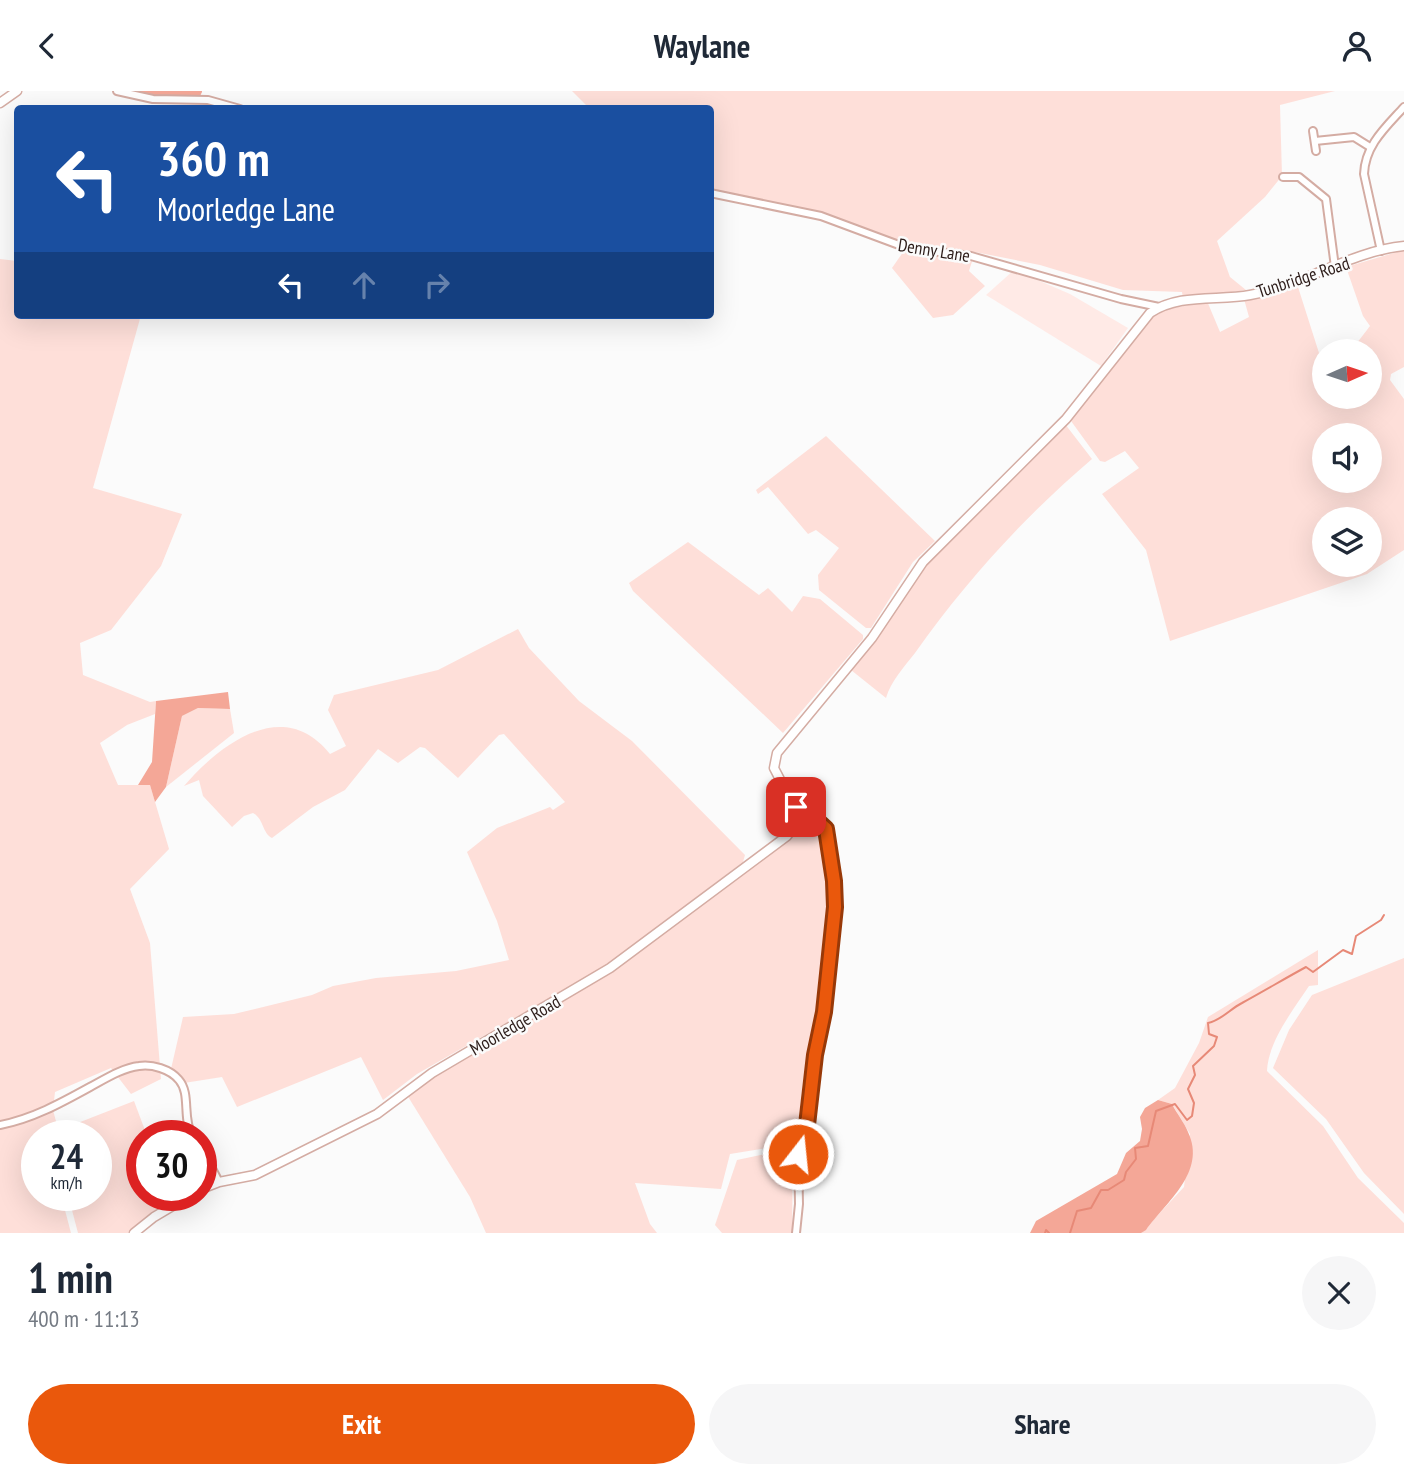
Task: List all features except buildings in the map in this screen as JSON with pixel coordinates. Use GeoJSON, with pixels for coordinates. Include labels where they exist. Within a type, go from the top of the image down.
{"type":"FeatureCollection","features":[{"type":"Feature","properties":{"kind":"street"},"geometry":{"type":"LineString","coordinates":[[0,103],[16,91]]}},
{"type":"Feature","properties":{"kind":"street"},"geometry":{"type":"LineString","coordinates":[[117,91],[153,99],[208,100],[226,105]]}},
{"type":"Feature","properties":{"kind":"street"},"geometry":{"type":"LineString","coordinates":[[1381,251],[1364,174],[1370,146],[1404,107]]}},
{"type":"Feature","properties":{"kind":"street"},"geometry":{"type":"LineString","coordinates":[[1313,131],[1316,151]]}},
{"type":"Feature","properties":{"kind":"street"},"geometry":{"type":"LineString","coordinates":[[1315,141],[1354,137],[1370,146]]}},
{"type":"Feature","properties":{"kind":"street"},"geometry":{"type":"LineString","coordinates":[[1283,177],[1299,177],[1326,199],[1335,267]]}},
{"type":"Feature","properties":{"kind":"street","name":"Denny Lane"},"geometry":{"type":"LineString","coordinates":[[714,194],[821,216],[907,248],[971,256],[1109,296],[1159,307]]}},
{"type":"Feature","properties":{"kind":"street","name":"Tunbridge Road"},"geometry":{"type":"LineString","coordinates":[[1159,307],[1203,298],[1264,292],[1381,251],[1404,246]]}},
{"type":"Feature","properties":{"kind":"street"},"geometry":{"type":"LineString","coordinates":[[796,1233],[799,1204],[798,1154],[807,1125],[815,1055],[824,1012],[835,907],[834,881],[826,829],[814,818],[798,814],[774,768],[776,753],[872,638],[923,562],[1066,419],[1144,320],[1159,307]]}},
{"type":"Feature","properties":{"kind":"street","name":"Moorledge Road"},"geometry":{"type":"LineString","coordinates":[[219,1182],[256,1175],[366,1121],[432,1073],[610,968],[787,836],[798,821],[798,814]]}},
{"type":"Feature","properties":{"kind":"street"},"geometry":{"type":"LineString","coordinates":[[0,1125],[33,1116],[120,1072],[139,1066],[171,1072],[182,1084],[185,1090],[186,1120]]}},
{"type":"Feature","properties":{"kind":"street"},"geometry":{"type":"LineString","coordinates":[[217,1178],[219,1182]]}},
{"type":"Feature","properties":{"kind":"street"},"geometry":{"type":"LineString","coordinates":[[134,1233],[164,1211]]}},
{"type":"Feature","properties":{"kind":"shaded area"},"geometry":{"type":"Polygon","coordinates":[[[121,91],[202,92],[199,98],[169,98],[121,91]]]}},
{"type":"Feature","properties":{"kind":"shaded area"},"geometry":{"type":"Polygon","coordinates":[[[572,91],[1335,91],[1280,105],[1282,176],[1265,197],[1217,241],[1230,277],[1246,290],[1183,299],[1182,292],[1123,290],[1040,265],[975,252],[969,271],[985,286],[953,315],[933,318],[892,268],[908,245],[817,212],[714,191],[714,105],[586,105],[572,91]]]}},
{"type":"Feature","properties":{"kind":"shaded area"},"geometry":{"type":"Polygon","coordinates":[[[1404,250],[1404,367],[1391,374],[1390,380],[1404,399],[1404,550],[1382,564],[1382,507],[1312,507],[1312,577],[1358,577],[1170,641],[1146,550],[1102,494],[1139,468],[1125,451],[1105,462],[1100,461],[1071,421],[1071,417],[1151,316],[1164,310],[1207,301],[1220,332],[1249,317],[1244,299],[1298,287],[1315,339],[1312,339],[1312,409],[1382,409],[1382,339],[1360,339],[1370,326],[1363,316],[1346,267],[1404,250]]]}},
{"type":"Feature","properties":{"kind":"shaded area"},"geometry":{"type":"Polygon","coordinates":[[[0,259],[14,261],[14,319],[140,319],[93,488],[182,514],[161,566],[111,630],[80,643],[83,675],[150,702],[156,701],[155,714],[127,725],[100,743],[118,785],[150,785],[169,849],[130,889],[150,943],[161,1079],[131,1094],[111,1068],[55,1092],[53,1110],[56,1120],[21,1120],[21,1211],[65,1211],[71,1233],[0,1233],[0,259]]]}},
{"type":"Feature","properties":{"kind":"shaded area"},"geometry":{"type":"Polygon","coordinates":[[[1014,270],[1070,294],[1128,328],[1101,366],[986,295],[1014,270]]]}},
{"type":"Feature","properties":{"kind":"shaded area"},"geometry":{"type":"Polygon","coordinates":[[[1065,424],[1092,459],[1020,526],[976,575],[898,674],[886,698],[851,670],[851,667],[894,613],[915,576],[932,556],[1065,424]]]}},
{"type":"Feature","properties":{"kind":"shaded area"},"geometry":{"type":"Polygon","coordinates":[[[826,436],[935,541],[913,562],[871,628],[866,628],[819,590],[818,575],[839,548],[816,530],[808,534],[768,487],[758,494],[756,490],[826,436]]]}},
{"type":"Feature","properties":{"kind":"shaded area"},"geometry":{"type":"Polygon","coordinates":[[[688,542],[759,595],[768,588],[792,612],[803,596],[820,599],[863,635],[863,639],[783,733],[633,591],[629,583],[688,542]]]}},
{"type":"Feature","properties":{"kind":"shaded area"},"geometry":{"type":"Polygon","coordinates":[[[518,629],[529,648],[579,701],[632,741],[745,855],[743,862],[607,965],[417,1074],[383,1100],[361,1057],[237,1107],[222,1077],[184,1083],[179,1073],[171,1069],[183,1017],[234,1014],[312,995],[333,986],[376,978],[456,971],[509,960],[497,921],[467,852],[497,828],[550,807],[553,810],[565,802],[504,734],[499,735],[458,778],[425,748],[420,747],[398,763],[378,749],[345,790],[313,807],[272,838],[253,813],[244,816],[232,827],[203,796],[199,780],[184,786],[216,755],[234,742],[254,732],[273,727],[293,728],[312,737],[330,754],[346,746],[328,710],[334,695],[438,670],[518,629]]]}},
{"type":"Feature","properties":{"kind":"shaded area"},"geometry":{"type":"Polygon","coordinates":[[[228,692],[230,709],[198,708],[182,716],[166,787],[155,802],[150,785],[138,785],[152,762],[156,701],[228,692]]]}},
{"type":"Feature","properties":{"kind":"shaded area"},"geometry":{"type":"Polygon","coordinates":[[[198,708],[230,709],[234,733],[166,787],[182,716],[198,708]]]}},
{"type":"Feature","properties":{"kind":"shaded area"},"geometry":{"type":"Polygon","coordinates":[[[803,819],[821,829],[831,880],[822,1001],[803,1081],[798,1126],[791,1144],[730,1154],[721,1189],[635,1183],[650,1224],[657,1233],[486,1233],[470,1197],[407,1095],[433,1075],[625,961],[794,834],[803,819]]]}},
{"type":"Feature","properties":{"kind":"shaded area"},"geometry":{"type":"Polygon","coordinates":[[[1318,950],[1318,985],[1309,986],[1282,1027],[1268,1060],[1267,1071],[1323,1126],[1358,1178],[1404,1223],[1404,1233],[1141,1233],[1184,1187],[1190,1134],[1172,1104],[1158,1100],[1175,1088],[1199,1043],[1208,1017],[1318,950]]]}},
{"type":"Feature","properties":{"kind":"shaded area"},"geometry":{"type":"Polygon","coordinates":[[[1404,958],[1404,1214],[1364,1173],[1326,1119],[1273,1068],[1289,1030],[1312,995],[1404,958]]]}},
{"type":"Feature","properties":{"kind":"shaded area"},"geometry":{"type":"Polygon","coordinates":[[[1158,1100],[1172,1104],[1185,1125],[1192,1147],[1192,1160],[1182,1185],[1146,1230],[1141,1233],[1030,1233],[1036,1221],[1117,1174],[1126,1153],[1140,1141],[1140,1117],[1145,1108],[1158,1100]]]}},
{"type":"Feature","properties":{"kind":"shaded area"},"geometry":{"type":"Polygon","coordinates":[[[134,1101],[141,1120],[126,1120],[126,1211],[154,1211],[128,1233],[78,1233],[72,1211],[112,1211],[112,1120],[85,1120],[134,1101]]]}},
{"type":"Feature","properties":{"kind":"shaded area"},"geometry":{"type":"Polygon","coordinates":[[[793,1148],[792,1233],[722,1233],[715,1225],[737,1160],[793,1148]]]}},
{"type":"Feature","properties":{"kind":"waterway"},"geometry":{"type":"LineString","coordinates":[[1070,1233],[1077,1211],[1091,1208],[1101,1190],[1108,1190],[1124,1180],[1126,1172],[1136,1159],[1135,1148],[1148,1146],[1156,1111],[1175,1104],[1187,1120],[1192,1116],[1194,1103],[1188,1089],[1195,1075],[1193,1066],[1214,1046],[1217,1037],[1209,1034],[1208,1023],[1306,967],[1313,972],[1343,950],[1352,954],[1356,936],[1381,920],[1384,915]]}},
{"type":"Feature","properties":{"kind":"waterway"},"geometry":{"type":"LineString","coordinates":[[1045,1233],[1046,1230],[1049,1233]]}},
{"type":"Feature","properties":{"kind":"route"},"geometry":{"type":"LineString","coordinates":[[796,807],[798,814],[814,818],[826,829],[830,844],[835,907],[824,1012],[815,1055],[807,1125],[798,1154]]}}]}
